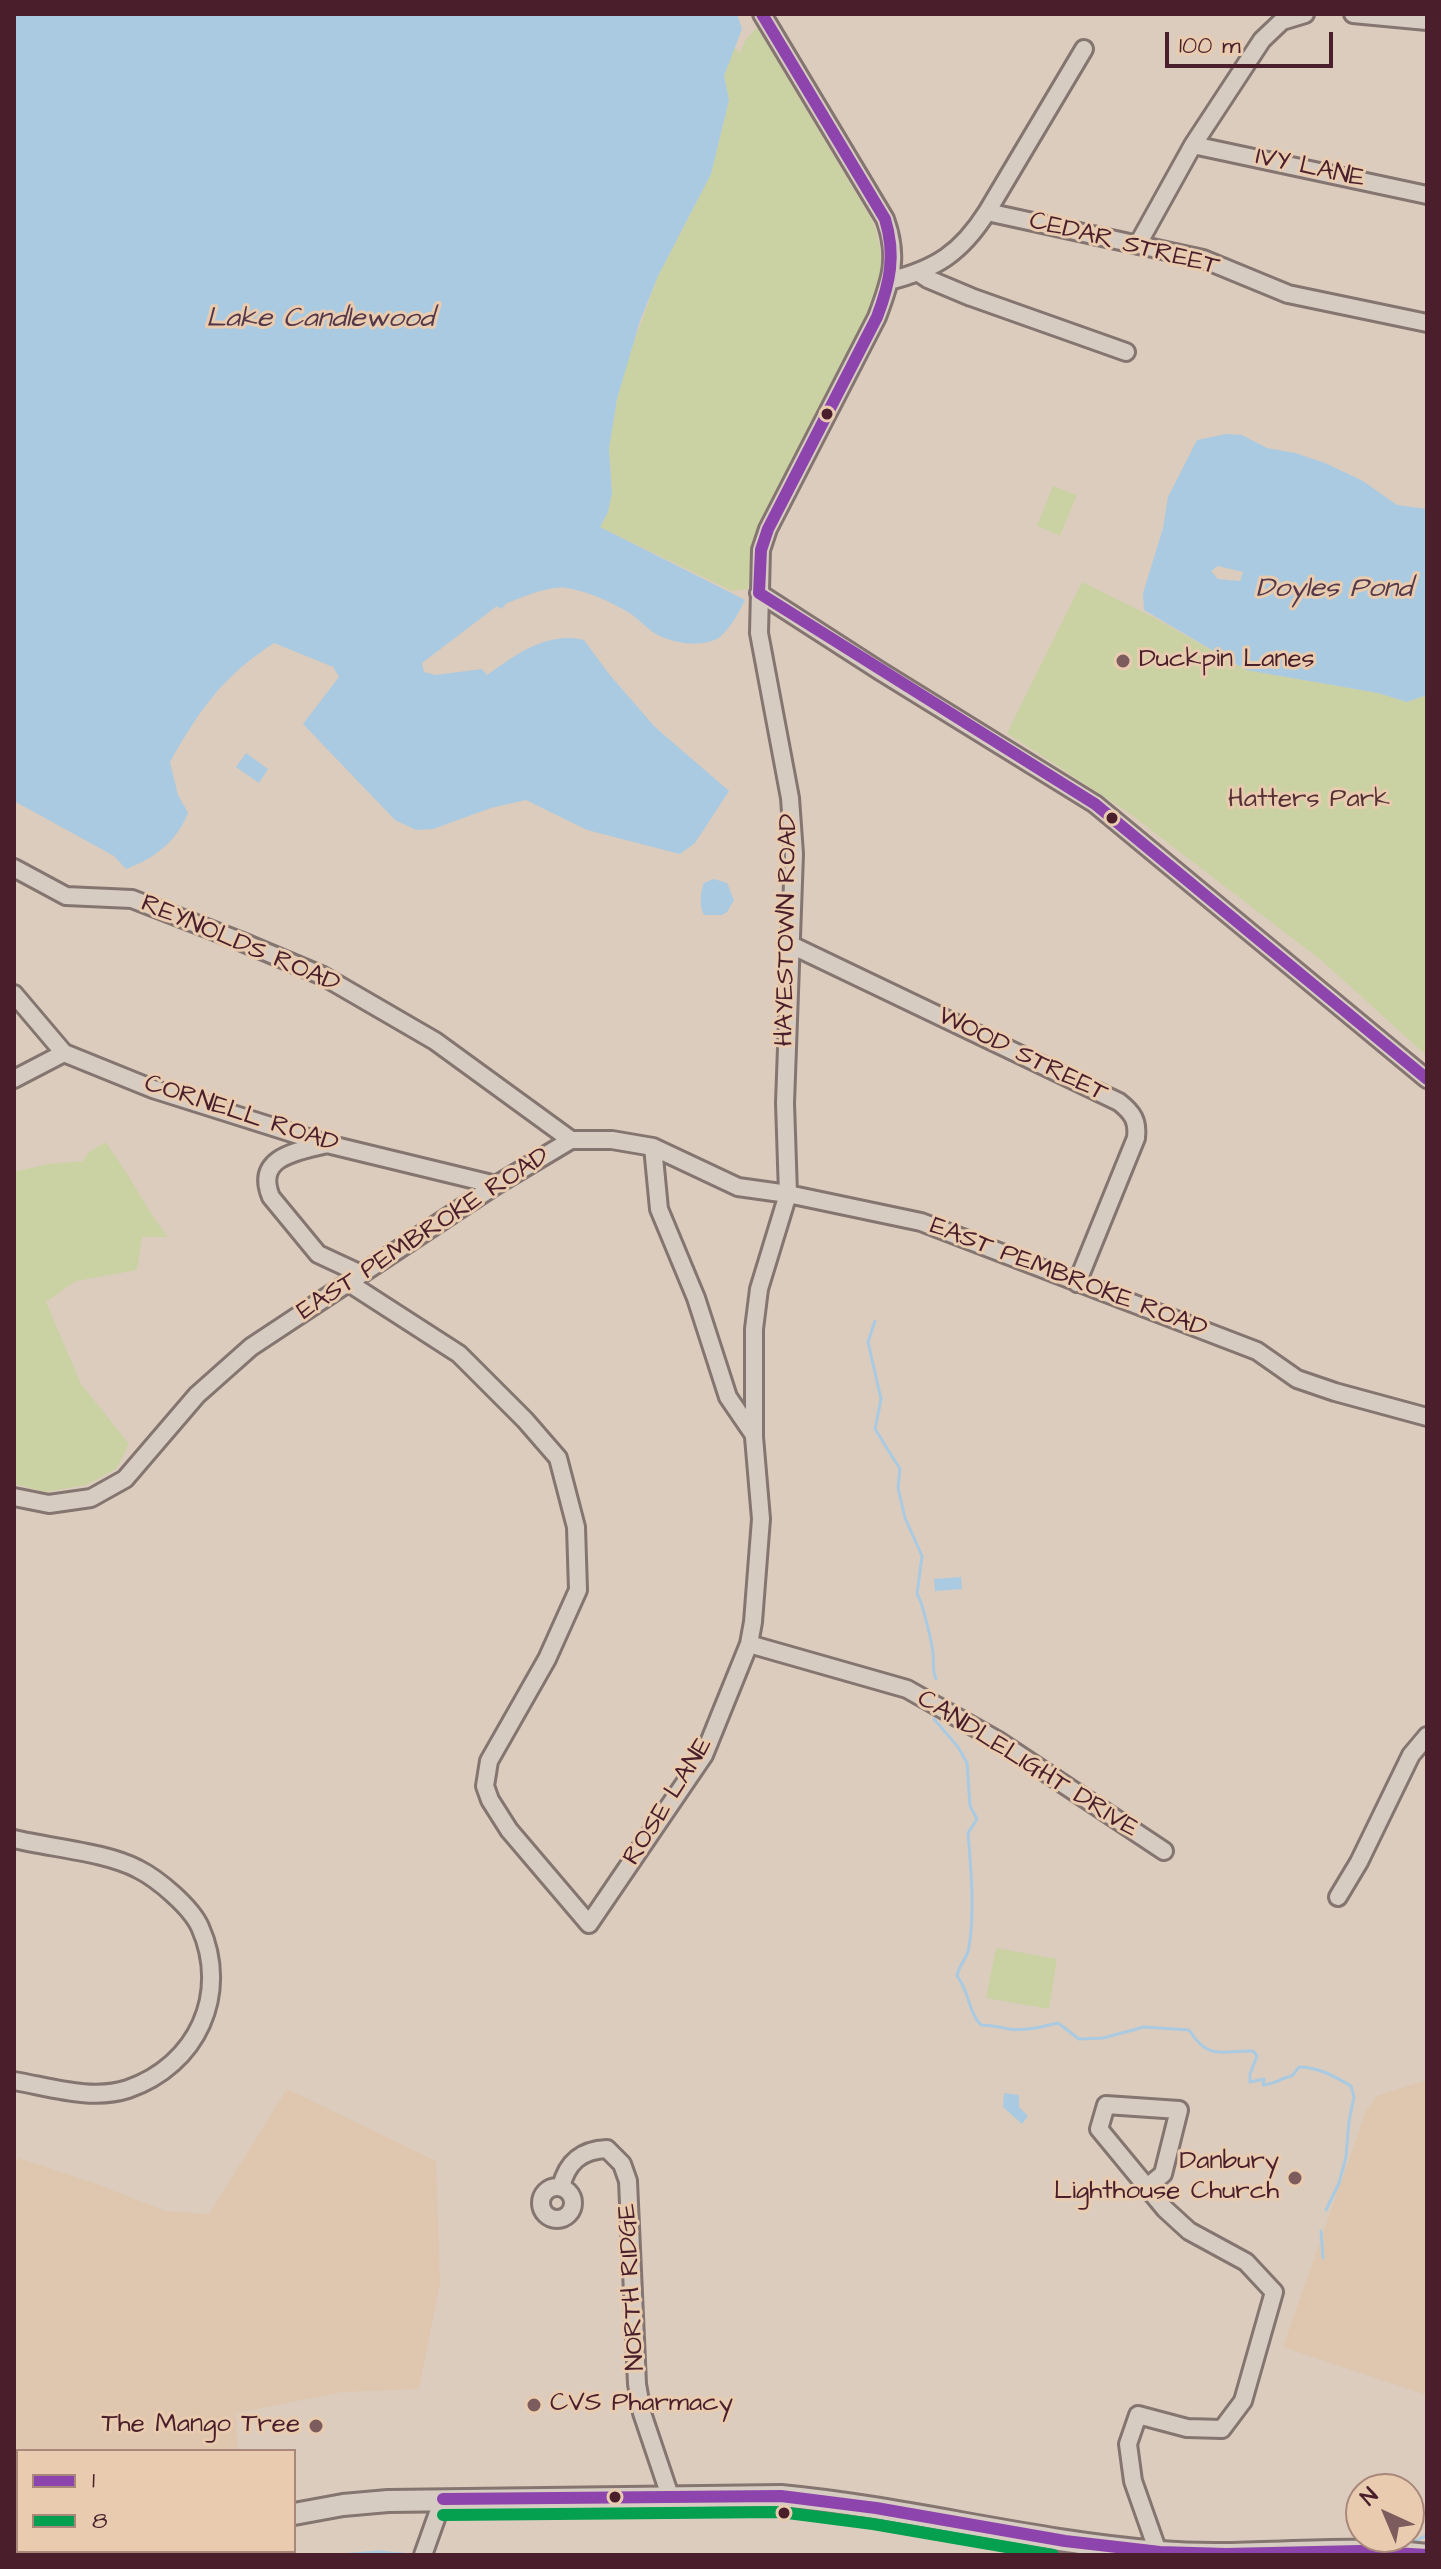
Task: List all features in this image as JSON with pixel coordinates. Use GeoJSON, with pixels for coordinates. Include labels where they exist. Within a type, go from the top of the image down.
{"type":"FeatureCollection","features":[{"type":"Feature","properties":{"kind":"main road"},"geometry":{"type":"LineString","coordinates":[[296,2514],[343,2505],[443,2499],[781,2496],[833,2501],[1088,2544],[1158,2552],[1345,2553]]}},
{"type":"Feature","properties":{"kind":"main road"},"geometry":{"type":"LineString","coordinates":[[1406,2553],[1427,2555]]}},
{"type":"Feature","properties":{"kind":"street","name":"HAYESTOWN ROAD"},"geometry":{"type":"LineString","coordinates":[[762,14],[885,219],[894,251],[889,281],[877,317],[768,529],[761,550],[761,650],[790,798],[794,854],[785,1109],[788,1194]]}},
{"type":"Feature","properties":{"kind":"street"},"geometry":{"type":"LineString","coordinates":[[1138,244],[1193,145],[1262,40],[1282,21],[1305,14]]}},
{"type":"Feature","properties":{"kind":"street"},"geometry":{"type":"LineString","coordinates":[[1353,14],[1427,21]]}},
{"type":"Feature","properties":{"kind":"street"},"geometry":{"type":"LineString","coordinates":[[889,281],[919,273],[947,259],[973,234],[1084,49]]}},
{"type":"Feature","properties":{"kind":"street","name":"IVY LANE"},"geometry":{"type":"LineString","coordinates":[[1193,145],[1427,195]]}},
{"type":"Feature","properties":{"kind":"street","name":"CEDAR STREET"},"geometry":{"type":"LineString","coordinates":[[987,212],[1203,259],[1288,294],[1427,323]]}},
{"type":"Feature","properties":{"kind":"street"},"geometry":{"type":"LineString","coordinates":[[919,273],[971,297],[1126,352]]}},
{"type":"Feature","properties":{"kind":"street"},"geometry":{"type":"LineString","coordinates":[[759,593],[1095,804],[1427,1079]]}},
{"type":"Feature","properties":{"kind":"street","name":"REYNOLDS ROAD"},"geometry":{"type":"LineString","coordinates":[[14,868],[66,896],[132,899],[323,976],[435,1041],[571,1140]]}},
{"type":"Feature","properties":{"kind":"street","name":"WOOD STREET"},"geometry":{"type":"LineString","coordinates":[[789,944],[1119,1102],[1132,1112],[1137,1125],[1136,1138],[1077,1283]]}},
{"type":"Feature","properties":{"kind":"street","name":"CORNELL ROAD"},"geometry":{"type":"LineString","coordinates":[[14,994],[64,1053],[153,1089],[327,1144],[496,1185]]}},
{"type":"Feature","properties":{"kind":"street"},"geometry":{"type":"LineString","coordinates":[[14,1079],[64,1053]]}},
{"type":"Feature","properties":{"kind":"street","name":"EAST PEMBROKE ROAD"},"geometry":{"type":"LineString","coordinates":[[14,1497],[49,1504],[91,1498],[125,1479],[197,1395],[251,1347],[496,1185],[571,1140],[612,1140],[653,1147],[738,1187],[788,1194],[921,1222],[1257,1351],[1297,1379],[1427,1417]]}},
{"type":"Feature","properties":{"kind":"street"},"geometry":{"type":"LineString","coordinates":[[327,1144],[282,1156],[269,1173],[267,1187],[271,1197],[318,1254],[355,1279]]}},
{"type":"Feature","properties":{"kind":"street","name":"ROSE LANE"},"geometry":{"type":"LineString","coordinates":[[653,1147],[659,1209],[696,1298],[728,1397],[754,1437]]}},
{"type":"Feature","properties":{"kind":"street","name":"ROSE LANE"},"geometry":{"type":"LineString","coordinates":[[355,1279],[459,1354],[558,1458],[576,1527],[578,1590],[547,1659],[489,1761],[485,1786],[509,1830],[589,1924],[704,1755],[749,1644],[761,1519],[754,1437],[754,1329],[759,1289],[788,1194]]}},
{"type":"Feature","properties":{"kind":"street","name":"CANDLELIGHT DRIVE"},"geometry":{"type":"LineString","coordinates":[[749,1644],[907,1689],[997,1740],[1164,1851]]}},
{"type":"Feature","properties":{"kind":"street"},"geometry":{"type":"LineString","coordinates":[[1338,1897],[1359,1862],[1411,1755],[1427,1736]]}},
{"type":"Feature","properties":{"kind":"street"},"geometry":{"type":"LineString","coordinates":[[14,1839],[85,1853],[138,1868],[172,1893],[199,1925],[212,1971],[206,2017],[186,2052],[158,2074],[127,2089],[91,2095],[14,2081]]}},
{"type":"Feature","properties":{"kind":"street"},"geometry":{"type":"LineString","coordinates":[[1147,2187],[1163,2174],[1179,2110],[1106,2105],[1099,2129],[1165,2209],[1189,2231],[1246,2262],[1274,2292],[1243,2401],[1222,2429],[1187,2428],[1138,2415],[1128,2444],[1131,2469],[1158,2552]]}},
{"type":"Feature","properties":{"kind":"street","name":"NORTH RIDGE"},"geometry":{"type":"LineString","coordinates":[[561,2187],[565,2171],[577,2157],[590,2149],[607,2149],[622,2164],[628,2192],[637,2384],[642,2413],[670,2496]]}},
{"type":"Feature","properties":{"kind":"street"},"geometry":{"type":"LineString","coordinates":[[423,2555],[443,2499]]}},
{"type":"Feature","properties":{"kind":"shaded area"},"geometry":{"type":"Polygon","coordinates":[[[1427,2080],[1427,2395],[1283,2347],[1366,2111],[1377,2096],[1427,2080]]]}},
{"type":"Feature","properties":{"kind":"shaded area"},"geometry":{"type":"Polygon","coordinates":[[[287,2089],[436,2161],[440,2283],[419,2389],[342,2392],[236,2413],[238,2449],[16,2449],[16,2553],[62,2553],[14,2555],[14,2167],[19,2158],[165,2211],[209,2214],[287,2089]]]}},
{"type":"Feature","properties":{"kind":"green space"},"geometry":{"type":"Polygon","coordinates":[[[757,27],[873,222],[880,247],[881,271],[880,289],[753,553],[748,589],[732,591],[600,527],[608,512],[612,493],[609,449],[628,358],[658,276],[711,174],[729,100],[724,76],[734,47],[740,53],[757,27]]]}},
{"type":"Feature","properties":{"kind":"green space"},"geometry":{"type":"Polygon","coordinates":[[[1053,486],[1077,495],[1060,536],[1037,526],[1053,486]]]}},
{"type":"Feature","properties":{"kind":"green space","name":"Hatters Park"},"geometry":{"type":"Polygon","coordinates":[[[1082,582],[1153,617],[1246,670],[1378,693],[1407,702],[1427,695],[1427,1056],[1322,961],[1129,813],[1007,733],[1082,582]]]}},
{"type":"Feature","properties":{"kind":"green space"},"geometry":{"type":"Polygon","coordinates":[[[105,1142],[168,1237],[142,1237],[137,1270],[76,1281],[46,1302],[81,1384],[129,1444],[116,1469],[86,1485],[46,1492],[14,1484],[14,1172],[48,1164],[83,1161],[88,1153],[105,1142]]]}},
{"type":"Feature","properties":{"kind":"green space"},"geometry":{"type":"Polygon","coordinates":[[[996,1948],[1057,1959],[1049,2009],[986,1998],[996,1948]]]}},
{"type":"Feature","properties":{"kind":"water","name":"Lake Candlewood"},"geometry":{"type":"Polygon","coordinates":[[[14,14],[737,14],[742,29],[724,76],[729,100],[711,174],[658,276],[640,321],[617,399],[609,449],[612,493],[608,512],[600,527],[745,600],[721,636],[691,644],[660,636],[631,614],[600,598],[567,588],[552,588],[507,603],[501,609],[497,606],[422,663],[424,672],[436,675],[482,669],[487,675],[520,653],[544,642],[570,638],[584,640],[655,727],[729,791],[695,843],[680,854],[587,830],[526,800],[491,808],[433,829],[416,830],[395,820],[303,724],[339,677],[333,667],[274,643],[227,681],[181,743],[170,762],[178,795],[188,813],[171,840],[146,860],[126,869],[114,856],[14,801],[14,14]]]}},
{"type":"Feature","properties":{"kind":"water","name":"Doyles Pond"},"geometry":{"type":"Polygon","coordinates":[[[1226,434],[1242,435],[1267,448],[1325,463],[1363,481],[1397,505],[1427,509],[1427,695],[1407,702],[1378,693],[1246,670],[1144,610],[1143,593],[1163,528],[1168,497],[1197,440],[1226,434]],[[1218,566],[1211,571],[1218,579],[1240,581],[1243,572],[1218,566]]]}},
{"type":"Feature","properties":{"kind":"water"},"geometry":{"type":"Polygon","coordinates":[[[246,753],[268,769],[259,783],[236,767],[246,753]]]}},
{"type":"Feature","properties":{"kind":"water"},"geometry":{"type":"Polygon","coordinates":[[[714,879],[727,883],[734,900],[722,915],[704,915],[701,895],[704,883],[714,879]]]}},
{"type":"Feature","properties":{"kind":"water"},"geometry":{"type":"Polygon","coordinates":[[[961,1577],[962,1589],[935,1591],[934,1579],[961,1577]]]}},
{"type":"Feature","properties":{"kind":"water"},"geometry":{"type":"Polygon","coordinates":[[[1004,2093],[1019,2095],[1019,2107],[1028,2116],[1022,2124],[1003,2107],[1004,2093]]]}},
{"type":"Feature","properties":{"kind":"waterway"},"geometry":{"type":"LineString","coordinates":[[875,1321],[868,1342],[881,1399],[875,1429],[900,1469],[898,1488],[905,1518],[922,1556],[917,1594],[929,1632],[936,1679]]}},
{"type":"Feature","properties":{"kind":"waterway"},"geometry":{"type":"LineString","coordinates":[[934,1719],[958,1747],[967,1763],[970,1806],[977,1819],[968,1833],[971,1934],[968,1951],[957,1976],[977,2020],[981,2025],[1015,2029],[1058,2023],[1079,2039],[1103,2038],[1144,2027],[1189,2030],[1203,2047],[1210,2050],[1253,2051],[1257,2056],[1250,2082],[1264,2079],[1263,2085],[1271,2083],[1292,2076],[1299,2067],[1306,2067],[1351,2086],[1354,2097],[1346,2157],[1339,2183],[1326,2210]]}},
{"type":"Feature","properties":{"kind":"waterway"},"geometry":{"type":"LineString","coordinates":[[1321,2231],[1323,2258]]}},
{"type":"Feature","properties":{"kind":"waterway"},"geometry":{"type":"LineString","coordinates":[[339,2555],[379,2552],[412,2555]]}},
{"type":"Feature","properties":{"kind":"transit line","name":"1"},"geometry":{"type":"LineString","coordinates":[[759,593],[761,550],[768,529],[877,317],[888,281],[891,257],[885,219],[762,14]]}},
{"type":"Feature","properties":{"kind":"transit line","name":"1"},"geometry":{"type":"LineString","coordinates":[[759,593],[1095,804],[1427,1079]]}},
{"type":"Feature","properties":{"kind":"transit line","name":"1"},"geometry":{"type":"LineString","coordinates":[[443,2499],[781,2496],[876,2508],[1065,2541],[1160,2552],[1360,2551],[1427,2555]]}},
{"type":"Feature","properties":{"kind":"transit line","name":"8"},"geometry":{"type":"LineString","coordinates":[[443,2515],[780,2512],[873,2524],[1053,2555]]}},
{"type":"Feature","properties":{"kind":"place","name":"Duckpin Lanes"},"geometry":{"type":"Point","coordinates":[1123,661]}},
{"type":"Feature","properties":{"kind":"place","name":"Danbury Lighthouse Church"},"geometry":{"type":"Point","coordinates":[1295,2178]}},
{"type":"Feature","properties":{"kind":"place","name":"CVS Pharmacy"},"geometry":{"type":"Point","coordinates":[534,2405]}},
{"type":"Feature","properties":{"kind":"place","name":"The Mango Tree"},"geometry":{"type":"Point","coordinates":[316,2426]}}]}
